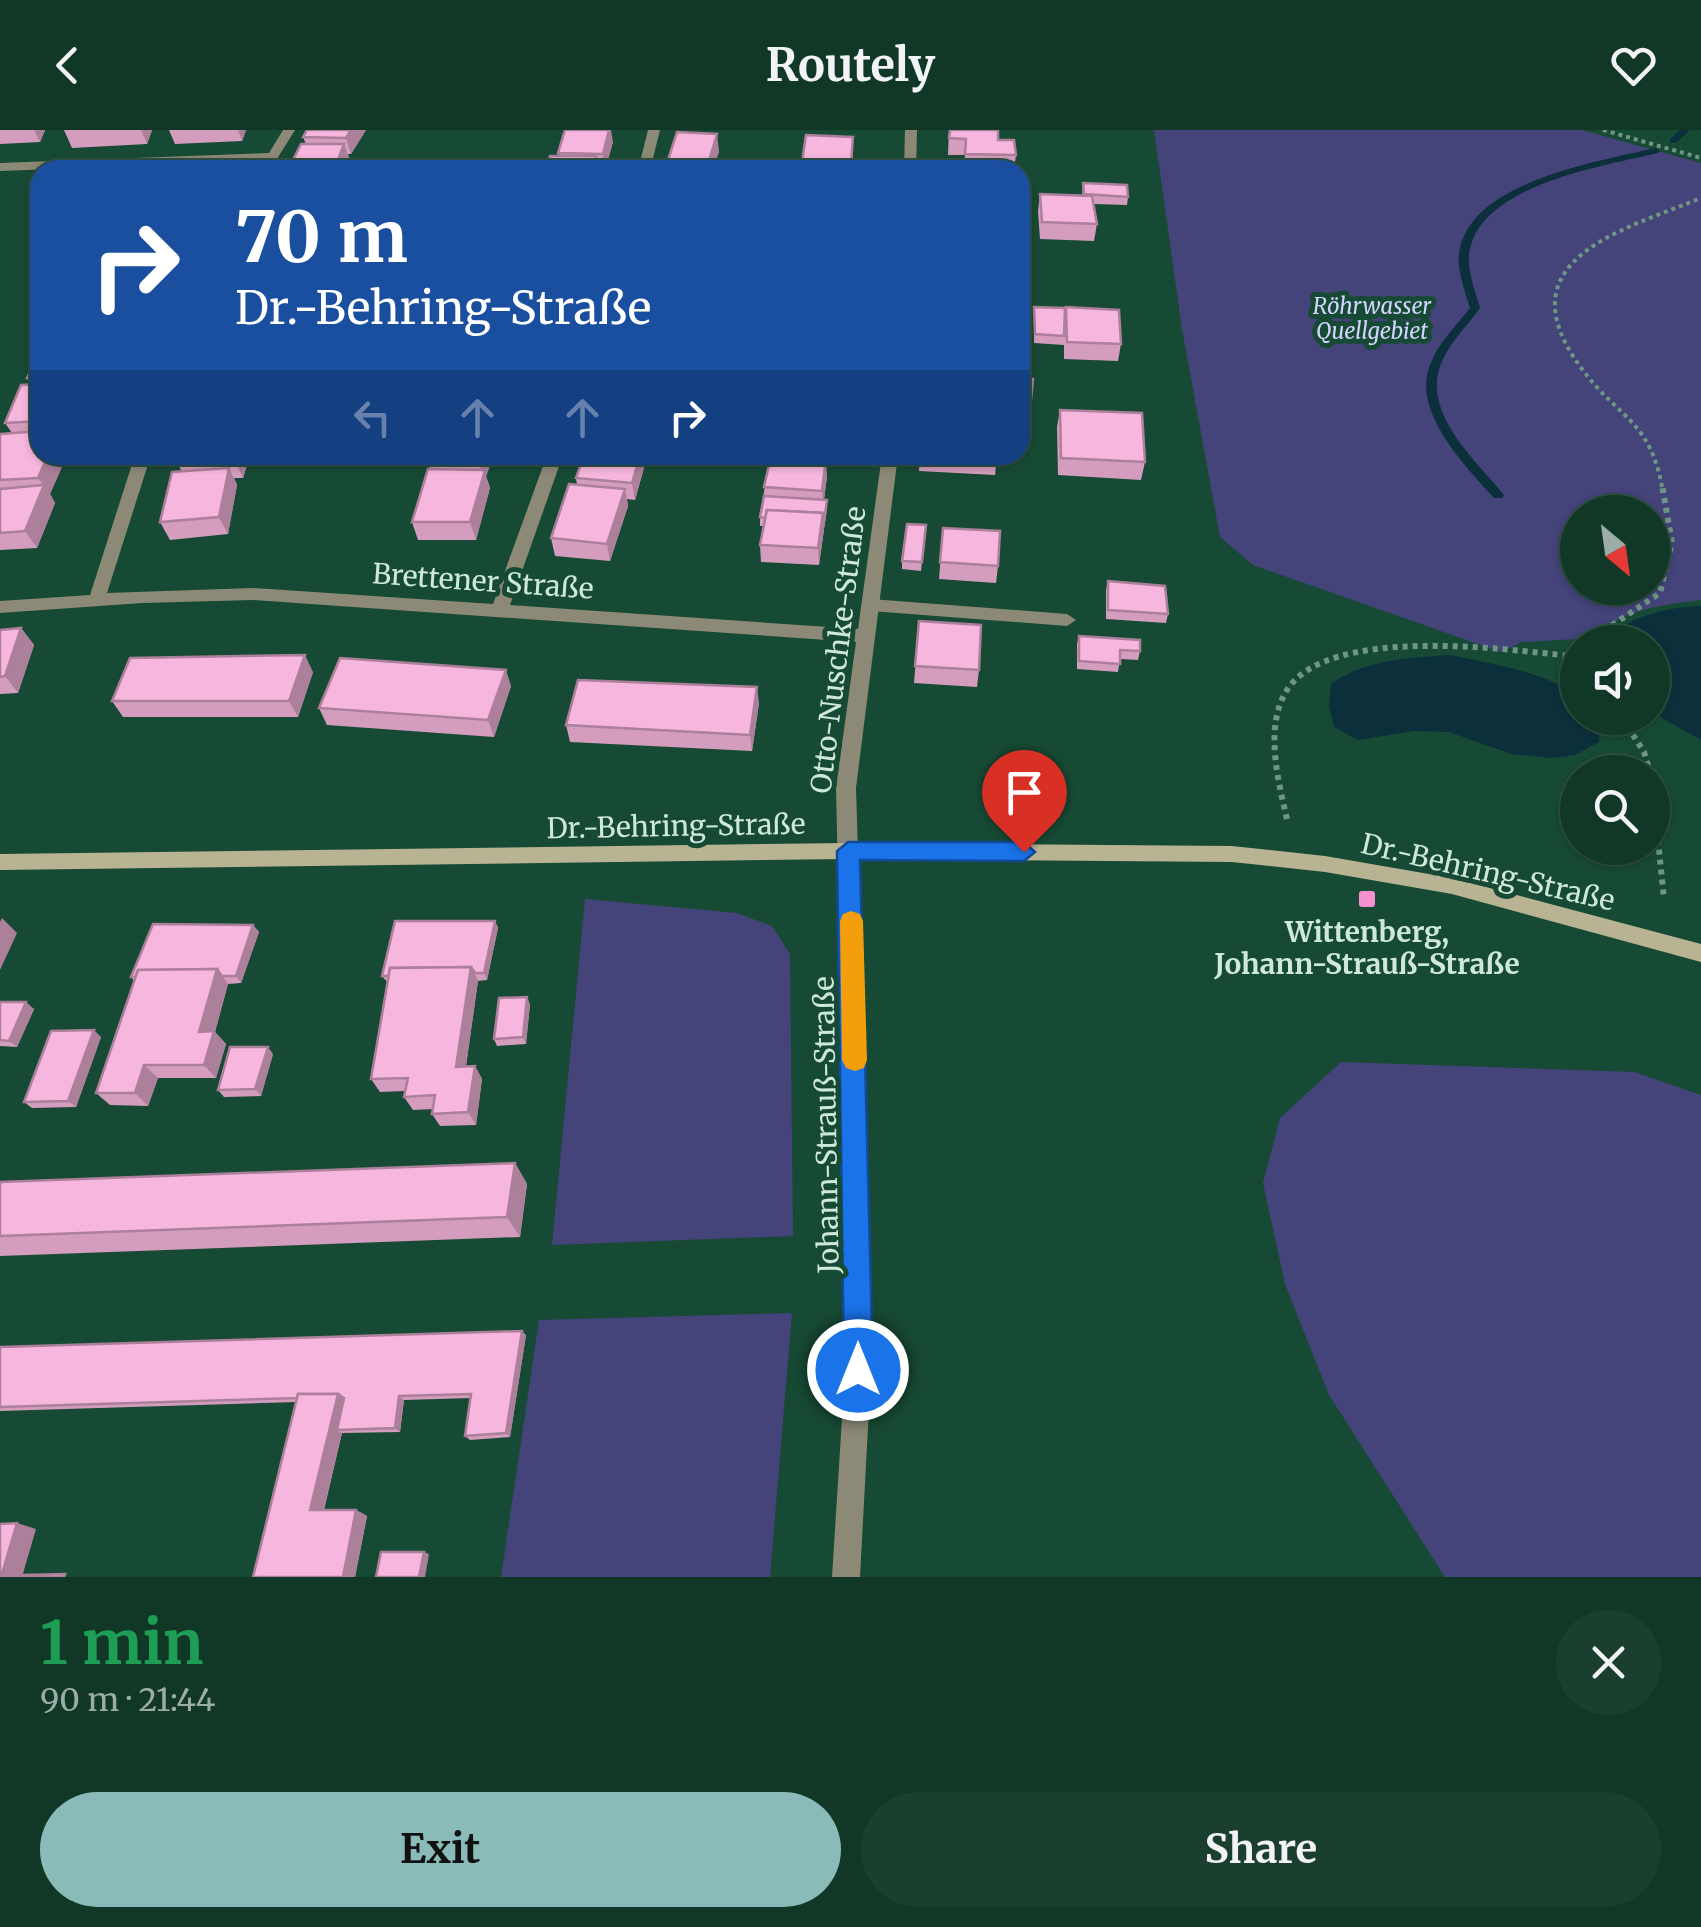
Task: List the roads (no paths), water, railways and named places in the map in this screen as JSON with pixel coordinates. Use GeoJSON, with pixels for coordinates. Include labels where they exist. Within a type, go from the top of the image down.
{"type":"FeatureCollection","features":[{"type":"Feature","properties":{"kind":"street"},"geometry":{"type":"LineString","coordinates":[[271,160],[288,130]]}},
{"type":"Feature","properties":{"kind":"street"},"geometry":{"type":"LineString","coordinates":[[646,160],[654,130]]}},
{"type":"Feature","properties":{"kind":"street"},"geometry":{"type":"LineString","coordinates":[[910,160],[911,130]]}},
{"type":"Feature","properties":{"kind":"street"},"geometry":{"type":"LineString","coordinates":[[0,167],[30,167]]}},
{"type":"Feature","properties":{"kind":"street"},"geometry":{"type":"LineString","coordinates":[[97,599],[140,465]]}},
{"type":"Feature","properties":{"kind":"street"},"geometry":{"type":"LineString","coordinates":[[500,610],[551,465]]}},
{"type":"Feature","properties":{"kind":"street","name":"Otto-Nuschke-Straße"},"geometry":{"type":"LineString","coordinates":[[848,851],[846,788],[889,465]]}},
{"type":"Feature","properties":{"kind":"street","name":"Brettener Straße"},"geometry":{"type":"LineString","coordinates":[[0,607],[97,599],[253,594],[865,636]]}},
{"type":"Feature","properties":{"kind":"street"},"geometry":{"type":"LineString","coordinates":[[871,606],[1066,620]]}},
{"type":"Feature","properties":{"kind":"street","name":"Dr.-Behring-Straße"},"geometry":{"type":"LineString","coordinates":[[0,862],[848,851],[1181,852],[1292,860],[1452,886],[1701,953]]}},
{"type":"Feature","properties":{"kind":"street","name":"Johann-Strauß-Straße"},"geometry":{"type":"LineString","coordinates":[[846,1577],[858,1318],[848,851]]}},
{"type":"Feature","properties":{"kind":"water"},"geometry":{"type":"Polygon","coordinates":[[[1701,606],[1701,740],[1670,723],[1670,625],[1625,625],[1675,609],[1701,606]]]}},
{"type":"Feature","properties":{"kind":"water"},"geometry":{"type":"Polygon","coordinates":[[[1450,655],[1551,681],[1560,686],[1560,735],[1599,735],[1599,742],[1575,755],[1551,758],[1511,754],[1449,732],[1414,731],[1358,740],[1334,727],[1329,707],[1331,684],[1358,669],[1403,659],[1450,655]]]}},
{"type":"Feature","properties":{"kind":"waterway"},"geometry":{"type":"LineString","coordinates":[[1673,141],[1685,130]]}},
{"type":"Feature","properties":{"kind":"waterway"},"geometry":{"type":"LineString","coordinates":[[1498,495],[1452,439],[1431,390],[1439,356],[1475,308],[1465,270],[1468,240],[1488,211],[1511,194],[1573,172],[1655,151]]}},
{"type":"Feature","properties":{"kind":"place","name":"Wittenberg, Johann-Strauß-Straße"},"geometry":{"type":"Point","coordinates":[1367,899]}},
{"type":"Feature","properties":{"kind":"park label","name":"Röhrwasser Quellgebiet"},"geometry":{"type":"Point","coordinates":[1372,319]}}]}
